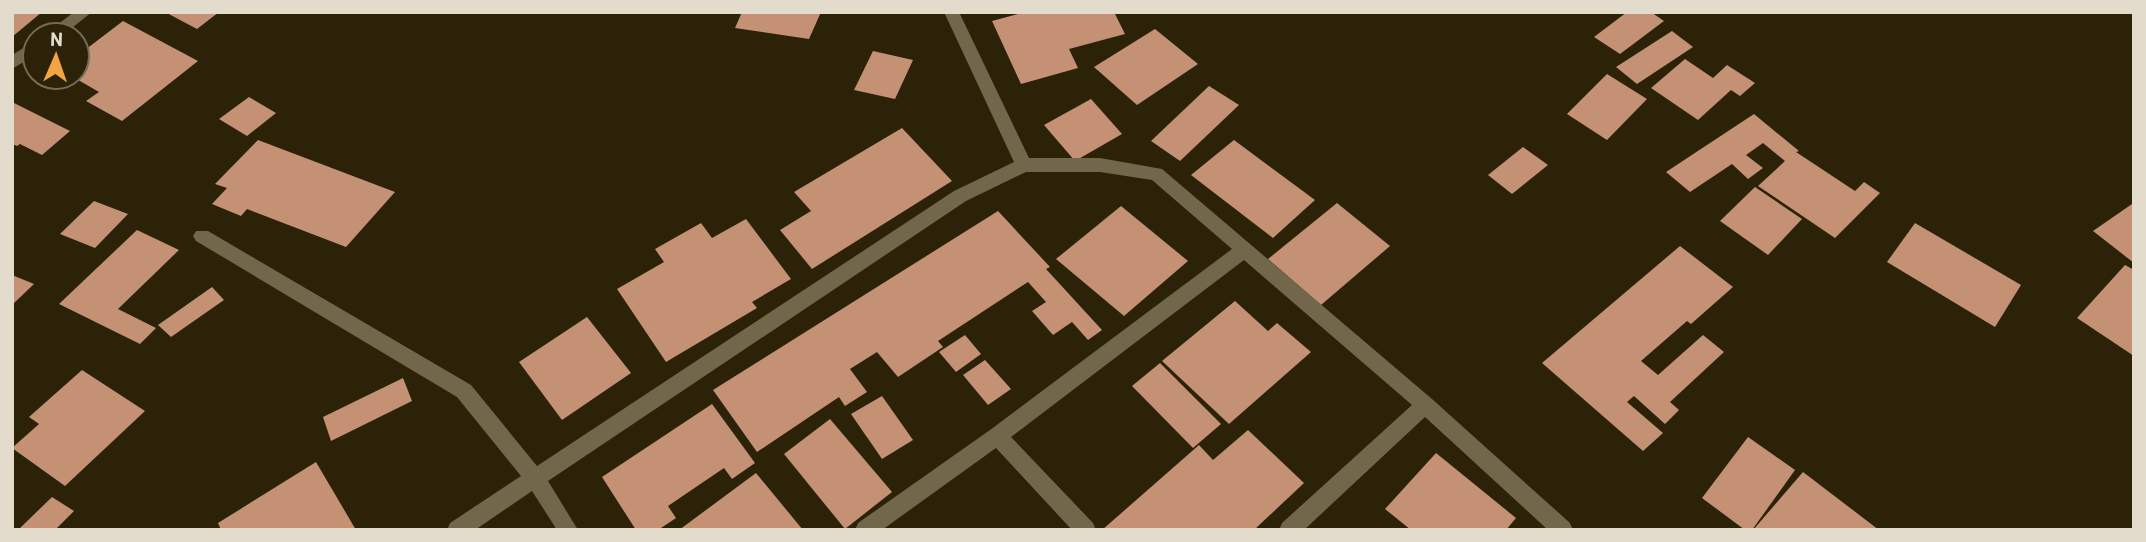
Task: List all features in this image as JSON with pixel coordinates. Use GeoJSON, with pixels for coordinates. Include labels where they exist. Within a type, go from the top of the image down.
{"type":"FeatureCollection","features":[{"type":"Feature","properties":{"kind":"street"},"geometry":{"type":"LineString","coordinates":[[951,12],[1024,165]]}},
{"type":"Feature","properties":{"kind":"street"},"geometry":{"type":"LineString","coordinates":[[457,530],[960,196],[1024,165],[1100,165],[1156,174],[1425,405],[1563,530]]}},
{"type":"Feature","properties":{"kind":"street"},"geometry":{"type":"LineString","coordinates":[[202,236],[464,391],[535,478],[568,530]]}},
{"type":"Feature","properties":{"kind":"street"},"geometry":{"type":"LineString","coordinates":[[865,530],[997,436],[1245,249]]}},
{"type":"Feature","properties":{"kind":"street"},"geometry":{"type":"LineString","coordinates":[[1289,530],[1425,405]]}},
{"type":"Feature","properties":{"kind":"street"},"geometry":{"type":"LineString","coordinates":[[997,436],[1086,530]]}},
{"type":"Feature","properties":{"kind":"building"},"geometry":{"type":"Polygon","coordinates":[[[12,12],[42,12],[31,21],[21,21],[21,30],[12,37],[12,12]]]}},
{"type":"Feature","properties":{"kind":"building"},"geometry":{"type":"Polygon","coordinates":[[[165,12],[219,12],[197,29],[165,12]]]}},
{"type":"Feature","properties":{"kind":"building"},"geometry":{"type":"Polygon","coordinates":[[[742,12],[821,12],[809,39],[735,28],[742,12]]]}},
{"type":"Feature","properties":{"kind":"building"},"geometry":{"type":"Polygon","coordinates":[[[1025,12],[1114,12],[1125,34],[1069,49],[1078,68],[1021,84],[992,21],[1025,12]]]}},
{"type":"Feature","properties":{"kind":"building"},"geometry":{"type":"Polygon","coordinates":[[[1627,12],[1651,12],[1664,21],[1620,54],[1594,37],[1627,12]]]}},
{"type":"Feature","properties":{"kind":"building"},"geometry":{"type":"Polygon","coordinates":[[[123,21],[198,61],[122,121],[86,101],[99,92],[91,87],[91,45],[123,21]]]}},
{"type":"Feature","properties":{"kind":"building"},"geometry":{"type":"Polygon","coordinates":[[[1155,29],[1198,64],[1137,105],[1094,67],[1155,29]]]}},
{"type":"Feature","properties":{"kind":"building"},"geometry":{"type":"Polygon","coordinates":[[[1672,31],[1693,47],[1637,84],[1616,67],[1672,31]]]}},
{"type":"Feature","properties":{"kind":"building"},"geometry":{"type":"Polygon","coordinates":[[[873,51],[913,60],[895,99],[854,90],[873,51]]]}},
{"type":"Feature","properties":{"kind":"building"},"geometry":{"type":"Polygon","coordinates":[[[1685,59],[1713,78],[1727,65],[1755,83],[1740,96],[1731,90],[1698,120],[1651,88],[1685,59]]]}},
{"type":"Feature","properties":{"kind":"building"},"geometry":{"type":"Polygon","coordinates":[[[1607,74],[1647,99],[1607,140],[1567,114],[1607,74]]]}},
{"type":"Feature","properties":{"kind":"building"},"geometry":{"type":"Polygon","coordinates":[[[1209,86],[1239,105],[1180,161],[1151,141],[1209,86]]]}},
{"type":"Feature","properties":{"kind":"building"},"geometry":{"type":"Polygon","coordinates":[[[249,97],[276,113],[247,136],[219,119],[249,97]]]}},
{"type":"Feature","properties":{"kind":"building"},"geometry":{"type":"Polygon","coordinates":[[[1091,99],[1122,134],[1075,161],[1044,125],[1091,99]]]}},
{"type":"Feature","properties":{"kind":"building"},"geometry":{"type":"Polygon","coordinates":[[[12,102],[70,131],[42,155],[20,144],[12,144],[12,102]]]}},
{"type":"Feature","properties":{"kind":"building"},"geometry":{"type":"Polygon","coordinates":[[[1754,114],[1799,151],[1796,152],[1855,191],[1864,182],[1880,193],[1835,238],[1758,186],[1785,161],[1763,143],[1746,155],[1763,168],[1748,179],[1732,164],[1690,192],[1666,172],[1754,114]]]}},
{"type":"Feature","properties":{"kind":"building"},"geometry":{"type":"Polygon","coordinates":[[[902,128],[952,181],[812,269],[780,230],[811,211],[794,192],[902,128]]]}},
{"type":"Feature","properties":{"kind":"building"},"geometry":{"type":"Polygon","coordinates":[[[258,140],[395,192],[346,247],[247,209],[241,216],[212,204],[227,188],[215,184],[258,140]]]}},
{"type":"Feature","properties":{"kind":"building"},"geometry":{"type":"Polygon","coordinates":[[[1234,140],[1315,200],[1273,238],[1191,175],[1234,140]]]}},
{"type":"Feature","properties":{"kind":"building"},"geometry":{"type":"Polygon","coordinates":[[[1523,147],[1548,165],[1512,194],[1488,175],[1523,147]]]}},
{"type":"Feature","properties":{"kind":"building"},"geometry":{"type":"Polygon","coordinates":[[[1755,187],[1802,219],[1768,255],[1720,221],[1755,187]]]}},
{"type":"Feature","properties":{"kind":"building"},"geometry":{"type":"Polygon","coordinates":[[[94,201],[128,214],[95,248],[60,234],[94,201]]]}},
{"type":"Feature","properties":{"kind":"building"},"geometry":{"type":"Polygon","coordinates":[[[1337,203],[1390,246],[1321,305],[1268,259],[1337,203]]]}},
{"type":"Feature","properties":{"kind":"building"},"geometry":{"type":"Polygon","coordinates":[[[2134,205],[2134,263],[2093,231],[2134,205]]]}},
{"type":"Feature","properties":{"kind":"building"},"geometry":{"type":"Polygon","coordinates":[[[1121,206],[1188,261],[1124,316],[1056,259],[1121,206]]]}},
{"type":"Feature","properties":{"kind":"building"},"geometry":{"type":"Polygon","coordinates":[[[998,211],[1050,267],[1046,269],[1102,330],[1088,340],[1072,322],[1053,335],[1032,311],[1046,302],[1028,282],[938,341],[943,347],[898,377],[877,352],[850,369],[867,392],[845,406],[839,397],[757,452],[713,390],[998,211]]]}},
{"type":"Feature","properties":{"kind":"building"},"geometry":{"type":"Polygon","coordinates":[[[746,219],[791,279],[752,302],[757,308],[666,362],[617,289],[664,262],[655,249],[701,223],[712,238],[746,219]]]}},
{"type":"Feature","properties":{"kind":"building"},"geometry":{"type":"Polygon","coordinates":[[[1915,223],[2021,285],[1995,327],[1887,262],[1915,223]]]}},
{"type":"Feature","properties":{"kind":"building"},"geometry":{"type":"Polygon","coordinates":[[[137,230],[179,250],[118,309],[156,328],[140,344],[59,304],[137,230]]]}},
{"type":"Feature","properties":{"kind":"building"},"geometry":{"type":"Polygon","coordinates":[[[1680,246],[1733,287],[1691,324],[1687,321],[1641,361],[1658,375],[1703,335],[1724,352],[1670,402],[1679,410],[1665,424],[1634,396],[1627,402],[1663,433],[1643,451],[1542,363],[1680,246]]]}},
{"type":"Feature","properties":{"kind":"building"},"geometry":{"type":"Polygon","coordinates":[[[2125,265],[2134,270],[2134,356],[2077,318],[2125,265]]]}},
{"type":"Feature","properties":{"kind":"building"},"geometry":{"type":"Polygon","coordinates":[[[12,275],[34,284],[12,305],[12,275]]]}},
{"type":"Feature","properties":{"kind":"building"},"geometry":{"type":"Polygon","coordinates":[[[212,287],[224,300],[171,337],[158,325],[212,287]]]}},
{"type":"Feature","properties":{"kind":"building"},"geometry":{"type":"Polygon","coordinates":[[[1235,301],[1268,331],[1277,323],[1311,352],[1229,424],[1162,361],[1235,301]]]}},
{"type":"Feature","properties":{"kind":"building"},"geometry":{"type":"Polygon","coordinates":[[[587,317],[631,373],[562,420],[519,362],[587,317]]]}},
{"type":"Feature","properties":{"kind":"building"},"geometry":{"type":"Polygon","coordinates":[[[965,335],[981,354],[956,372],[939,352],[965,335]]]}},
{"type":"Feature","properties":{"kind":"building"},"geometry":{"type":"Polygon","coordinates":[[[985,360],[1011,389],[988,405],[963,375],[985,360]]]}},
{"type":"Feature","properties":{"kind":"building"},"geometry":{"type":"Polygon","coordinates":[[[1160,363],[1221,424],[1193,448],[1132,386],[1160,363]]]}},
{"type":"Feature","properties":{"kind":"building"},"geometry":{"type":"Polygon","coordinates":[[[82,370],[145,411],[65,486],[12,448],[39,424],[29,417],[82,370]]]}},
{"type":"Feature","properties":{"kind":"building"},"geometry":{"type":"Polygon","coordinates":[[[403,378],[412,401],[331,441],[323,417],[403,378]]]}},
{"type":"Feature","properties":{"kind":"building"},"geometry":{"type":"Polygon","coordinates":[[[882,396],[913,440],[882,459],[851,414],[882,396]]]}},
{"type":"Feature","properties":{"kind":"building"},"geometry":{"type":"Polygon","coordinates":[[[712,404],[755,463],[732,479],[724,468],[668,506],[676,518],[658,530],[636,530],[602,477],[712,404]]]}},
{"type":"Feature","properties":{"kind":"building"},"geometry":{"type":"Polygon","coordinates":[[[830,419],[892,492],[845,529],[784,454],[830,419]]]}},
{"type":"Feature","properties":{"kind":"building"},"geometry":{"type":"Polygon","coordinates":[[[1248,430],[1304,483],[1254,530],[1102,530],[1199,445],[1213,460],[1248,430]]]}},
{"type":"Feature","properties":{"kind":"building"},"geometry":{"type":"Polygon","coordinates":[[[1748,437],[1795,470],[1752,530],[1745,530],[1702,498],[1748,437]]]}},
{"type":"Feature","properties":{"kind":"building"},"geometry":{"type":"Polygon","coordinates":[[[1436,453],[1516,518],[1506,530],[1411,530],[1385,509],[1436,453]]]}},
{"type":"Feature","properties":{"kind":"building"},"geometry":{"type":"Polygon","coordinates":[[[316,462],[356,530],[221,530],[218,523],[316,462]]]}},
{"type":"Feature","properties":{"kind":"building"},"geometry":{"type":"Polygon","coordinates":[[[1803,472],[1879,530],[1753,530],[1803,472]]]}},
{"type":"Feature","properties":{"kind":"building"},"geometry":{"type":"Polygon","coordinates":[[[756,473],[803,530],[679,530],[756,473]]]}},
{"type":"Feature","properties":{"kind":"building"},"geometry":{"type":"Polygon","coordinates":[[[52,497],[74,511],[55,530],[18,530],[52,497]]]}}]}
